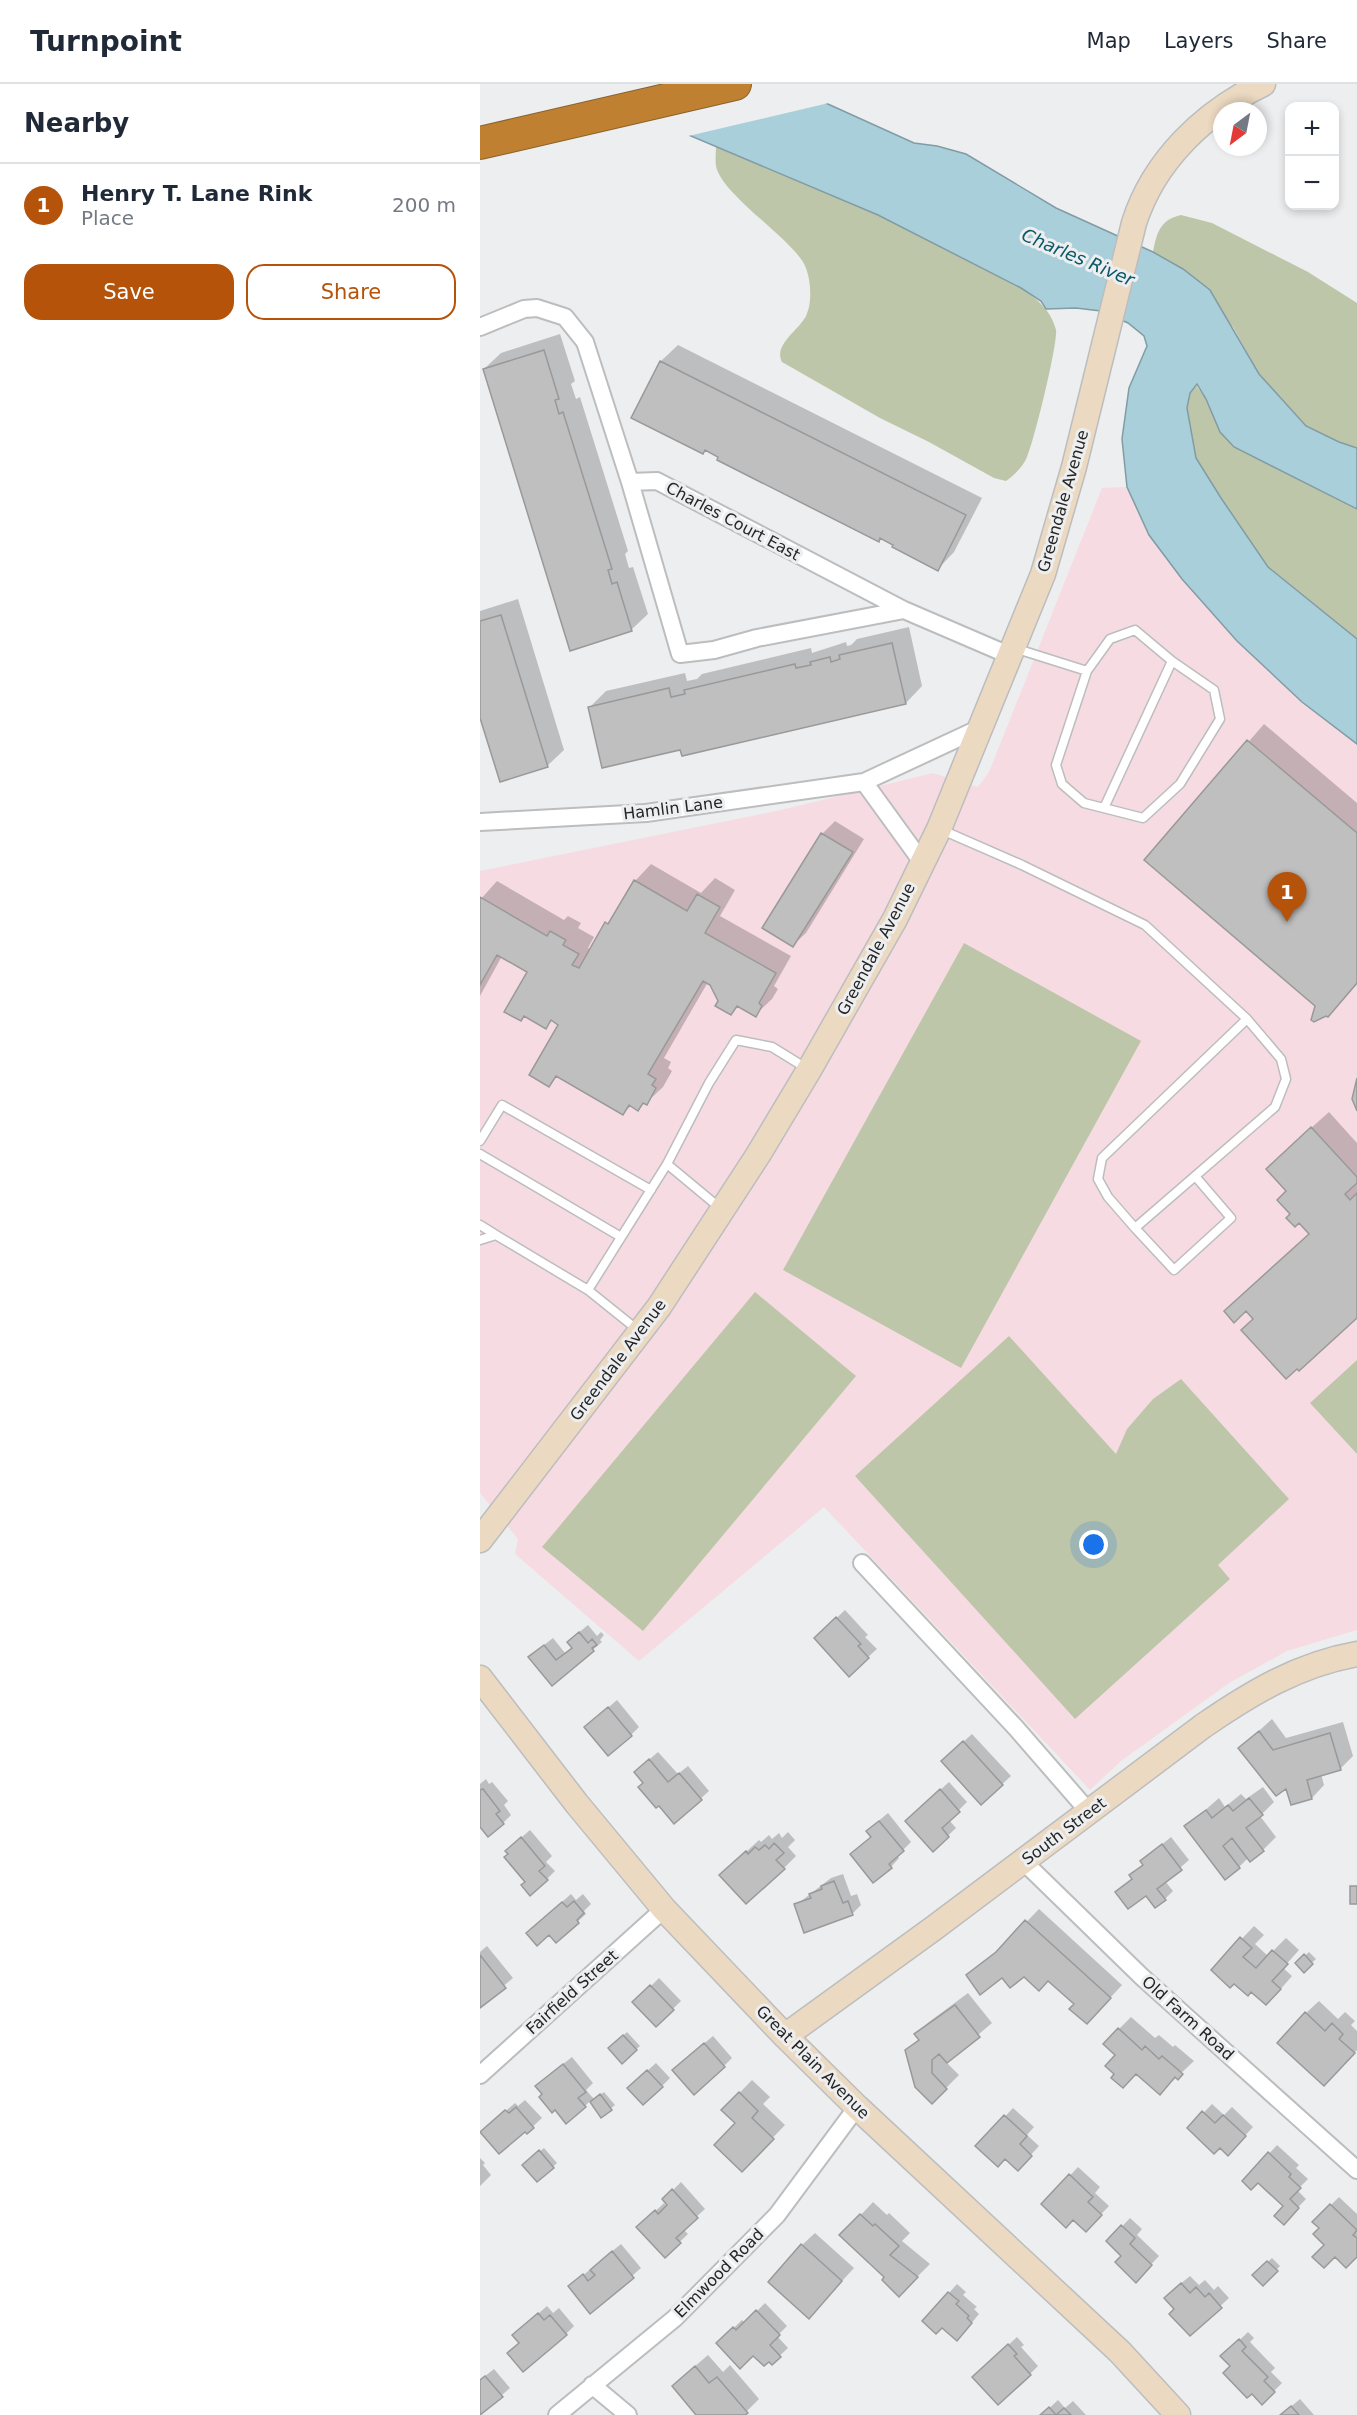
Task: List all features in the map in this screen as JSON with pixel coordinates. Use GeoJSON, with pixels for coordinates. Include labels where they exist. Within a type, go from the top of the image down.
{"type":"FeatureCollection","features":[{"type":"Feature","properties":{"kind":"highway"},"geometry":{"type":"LineString","coordinates":[[480,143],[735,84]]}},
{"type":"Feature","properties":{"kind":"highway"},"geometry":{"type":"LineString","coordinates":[[480,155],[526,132]]}},
{"type":"Feature","properties":{"kind":"main road","name":"Greendale Avenue"},"geometry":{"type":"LineString","coordinates":[[484,1528],[659,1308],[809,1070],[894,919],[939,829],[1043,574],[1063,511],[1134,223],[1148,189],[1181,144],[1223,107],[1263,84]]}},
{"type":"Feature","properties":{"kind":"main road","name":"South Street"},"geometry":{"type":"LineString","coordinates":[[784,2036],[1023,1862],[1194,1732],[1248,1695],[1312,1665],[1357,1654]]}},
{"type":"Feature","properties":{"kind":"main road","name":"Great Plain Avenue"},"geometry":{"type":"LineString","coordinates":[[481,1680],[577,1804],[664,1909],[784,2036],[1120,2352],[1178,2415]]}},
{"type":"Feature","properties":{"kind":"street"},"geometry":{"type":"LineString","coordinates":[[480,327],[524,309],[537,308],[565,316],[585,342],[630,482],[680,654],[714,650],[767,636],[904,610]]}},
{"type":"Feature","properties":{"kind":"street","name":"Charles Court East"},"geometry":{"type":"LineString","coordinates":[[630,482],[657,481],[904,610],[1012,652]]}},
{"type":"Feature","properties":{"kind":"street","name":"Hamlin Lane"},"geometry":{"type":"LineString","coordinates":[[480,822],[646,813],[864,782],[980,728]]}},
{"type":"Feature","properties":{"kind":"street"},"geometry":{"type":"LineString","coordinates":[[864,782],[922,862]]}},
{"type":"Feature","properties":{"kind":"street"},"geometry":{"type":"LineString","coordinates":[[862,1563],[1016,1728],[1089,1812]]}},
{"type":"Feature","properties":{"kind":"street","name":"Old Farm Road"},"geometry":{"type":"LineString","coordinates":[[1023,1862],[1142,1977],[1357,2170]]}},
{"type":"Feature","properties":{"kind":"street","name":"Fairfield Street"},"geometry":{"type":"LineString","coordinates":[[480,2075],[664,1909]]}},
{"type":"Feature","properties":{"kind":"street","name":"Elmwood Road"},"geometry":{"type":"LineString","coordinates":[[557,2415],[675,2318],[777,2215],[857,2107]]}},
{"type":"Feature","properties":{"kind":"street"},"geometry":{"type":"LineString","coordinates":[[592,2385],[628,2415]]}},
{"type":"Feature","properties":{"kind":"lane"},"geometry":{"type":"LineString","coordinates":[[1135,630],[1172,661],[1214,690],[1220,718],[1180,784],[1143,818],[1084,802],[1062,784],[1056,765],[1087,671],[1110,639],[1135,630]]}},
{"type":"Feature","properties":{"kind":"lane"},"geometry":{"type":"LineString","coordinates":[[1012,652],[1087,671]]}},
{"type":"Feature","properties":{"kind":"lane"},"geometry":{"type":"LineString","coordinates":[[1104,808],[1172,661]]}},
{"type":"Feature","properties":{"kind":"lane"},"geometry":{"type":"LineString","coordinates":[[939,829],[1022,865],[1145,925],[1247,1018],[1281,1059],[1286,1079],[1275,1107],[1135,1228]]}},
{"type":"Feature","properties":{"kind":"lane"},"geometry":{"type":"LineString","coordinates":[[1195,1176],[1231,1218],[1174,1270],[1108,1197],[1098,1179],[1102,1158],[1247,1018]]}},
{"type":"Feature","properties":{"kind":"lane"},"geometry":{"type":"LineString","coordinates":[[588,1290],[667,1164],[709,1083],[736,1040],[772,1047],[809,1070]]}},
{"type":"Feature","properties":{"kind":"lane"},"geometry":{"type":"LineString","coordinates":[[480,1141],[502,1105],[651,1190]]}},
{"type":"Feature","properties":{"kind":"lane"},"geometry":{"type":"LineString","coordinates":[[480,1154],[621,1238]]}},
{"type":"Feature","properties":{"kind":"lane"},"geometry":{"type":"LineString","coordinates":[[667,1164],[722,1210]]}},
{"type":"Feature","properties":{"kind":"lane"},"geometry":{"type":"LineString","coordinates":[[480,1226],[588,1290],[640,1332]]}},
{"type":"Feature","properties":{"kind":"lane"},"geometry":{"type":"LineString","coordinates":[[480,1240],[496,1235]]}},
{"type":"Feature","properties":{"kind":"shaded area"},"geometry":{"type":"Polygon","coordinates":[[[1127,487],[1149,535],[1182,579],[1237,641],[1302,702],[1357,744],[1357,1630],[1287,1651],[1229,1683],[1121,1761],[1090,1790],[824,1507],[639,1661],[515,1554],[518,1539],[480,1493],[480,871],[781,810],[933,773],[978,787],[989,772],[1102,488],[1127,487]]]}},
{"type":"Feature","properties":{"kind":"green space"},"geometry":{"type":"Polygon","coordinates":[[[716,147],[878,215],[1021,288],[1043,306],[1054,323],[1056,339],[1045,393],[1030,448],[1025,461],[1015,473],[1006,481],[994,478],[880,418],[782,362],[780,356],[784,344],[803,321],[808,310],[810,289],[806,267],[795,251],[741,201],[720,177],[716,166],[716,147]]]}},
{"type":"Feature","properties":{"kind":"green space"},"geometry":{"type":"Polygon","coordinates":[[[1181,215],[1212,223],[1308,272],[1357,303],[1357,448],[1306,426],[1259,374],[1233,327],[1153,252],[1156,238],[1164,224],[1181,215]]]}},
{"type":"Feature","properties":{"kind":"green space"},"geometry":{"type":"Polygon","coordinates":[[[1195,384],[1213,414],[1320,490],[1357,509],[1357,639],[1268,567],[1221,498],[1196,458],[1187,408],[1190,393],[1195,384]]]}},
{"type":"Feature","properties":{"kind":"green space"},"geometry":{"type":"Polygon","coordinates":[[[964,943],[1141,1041],[961,1368],[783,1270],[964,943]]]}},
{"type":"Feature","properties":{"kind":"green space"},"geometry":{"type":"Polygon","coordinates":[[[755,1292],[856,1376],[643,1631],[542,1547],[755,1292]]]}},
{"type":"Feature","properties":{"kind":"green space"},"geometry":{"type":"Polygon","coordinates":[[[1009,1336],[1116,1454],[1127,1429],[1153,1399],[1181,1379],[1289,1499],[1218,1565],[1230,1579],[1075,1719],[855,1476],[1009,1336]]]}},
{"type":"Feature","properties":{"kind":"green space"},"geometry":{"type":"Polygon","coordinates":[[[1357,1360],[1357,1454],[1310,1403],[1357,1360]]]}},
{"type":"Feature","properties":{"kind":"water","name":"Charles River"},"geometry":{"type":"Polygon","coordinates":[[[808,95],[914,143],[937,146],[966,154],[1056,208],[1153,252],[1183,269],[1210,290],[1259,374],[1306,426],[1357,448],[1357,509],[1234,447],[1220,432],[1197,384],[1190,393],[1187,408],[1196,458],[1221,498],[1268,567],[1357,639],[1357,744],[1302,702],[1237,641],[1182,579],[1149,535],[1127,487],[1122,439],[1129,388],[1147,346],[1144,336],[1128,323],[1101,311],[1076,308],[1046,309],[1041,301],[1021,288],[878,215],[672,128],[808,95]]]}},
{"type":"Feature","properties":{"kind":"pier"},"geometry":{"type":"Polygon","coordinates":[[[565,84],[792,84],[833,102],[684,137],[614,109],[565,84]]]}},
{"type":"Feature","properties":{"kind":"building"},"geometry":{"type":"Polygon","coordinates":[[[544,350],[559,399],[555,400],[559,414],[563,412],[612,569],[608,570],[612,584],[617,582],[632,631],[570,651],[483,369],[544,350]]]}},
{"type":"Feature","properties":{"kind":"building"},"geometry":{"type":"Polygon","coordinates":[[[660,361],[966,515],[938,571],[892,547],[893,545],[880,538],[879,542],[717,460],[718,457],[705,450],[703,454],[631,418],[660,361]]]}},
{"type":"Feature","properties":{"kind":"building"},"geometry":{"type":"Polygon","coordinates":[[[501,615],[548,767],[500,782],[480,718],[480,621],[501,615]]]}},
{"type":"Feature","properties":{"kind":"building"},"geometry":{"type":"Polygon","coordinates":[[[892,643],[906,704],[682,756],[680,750],[602,768],[588,707],[669,688],[671,697],[685,694],[684,690],[795,664],[796,668],[811,665],[810,662],[830,657],[831,662],[840,659],[839,655],[892,643]]]}},
{"type":"Feature","properties":{"kind":"building"},"geometry":{"type":"Polygon","coordinates":[[[1247,740],[1357,833],[1357,983],[1328,1017],[1314,1022],[1311,1020],[1315,1006],[1144,860],[1247,740]]]}},
{"type":"Feature","properties":{"kind":"building"},"geometry":{"type":"Polygon","coordinates":[[[821,833],[853,852],[793,947],[762,928],[821,833]]]}},
{"type":"Feature","properties":{"kind":"building"},"geometry":{"type":"Polygon","coordinates":[[[634,880],[687,911],[697,894],[720,907],[705,933],[776,973],[759,1003],[762,1006],[756,1017],[737,1006],[731,1015],[715,1006],[718,1001],[710,985],[703,981],[648,1074],[656,1079],[652,1085],[656,1088],[647,1105],[643,1103],[638,1111],[629,1105],[623,1115],[556,1076],[549,1087],[529,1075],[558,1025],[551,1020],[546,1029],[524,1016],[521,1021],[504,1012],[527,972],[497,955],[480,985],[480,897],[547,936],[550,931],[566,940],[563,945],[579,954],[572,965],[579,968],[605,922],[608,924],[634,880]]]}},
{"type":"Feature","properties":{"kind":"building"},"geometry":{"type":"Polygon","coordinates":[[[1357,1078],[1357,1111],[1352,1099],[1357,1078]]]}},
{"type":"Feature","properties":{"kind":"building"},"geometry":{"type":"Polygon","coordinates":[[[1311,1127],[1357,1177],[1357,1183],[1345,1194],[1350,1200],[1357,1193],[1357,1318],[1299,1371],[1297,1369],[1286,1379],[1241,1330],[1253,1319],[1246,1311],[1234,1323],[1224,1311],[1309,1234],[1299,1223],[1295,1227],[1286,1218],[1290,1214],[1277,1200],[1286,1191],[1266,1169],[1311,1127]]]}},
{"type":"Feature","properties":{"kind":"building"},"geometry":{"type":"Polygon","coordinates":[[[836,1617],[861,1644],[858,1646],[869,1658],[849,1677],[814,1638],[836,1617]]]}},
{"type":"Feature","properties":{"kind":"building"},"geometry":{"type":"Polygon","coordinates":[[[579,1632],[588,1643],[592,1639],[597,1645],[592,1648],[594,1651],[552,1686],[528,1657],[544,1645],[556,1660],[572,1648],[567,1642],[579,1632]]]}},
{"type":"Feature","properties":{"kind":"building"},"geometry":{"type":"Polygon","coordinates":[[[608,1707],[632,1736],[608,1756],[584,1727],[608,1707]]]}},
{"type":"Feature","properties":{"kind":"building"},"geometry":{"type":"Polygon","coordinates":[[[1259,1731],[1273,1750],[1330,1733],[1341,1770],[1307,1780],[1312,1799],[1291,1805],[1286,1789],[1276,1796],[1238,1748],[1259,1731]]]}},
{"type":"Feature","properties":{"kind":"building"},"geometry":{"type":"Polygon","coordinates":[[[963,1741],[1003,1785],[981,1805],[941,1761],[963,1741]]]}},
{"type":"Feature","properties":{"kind":"building"},"geometry":{"type":"Polygon","coordinates":[[[649,1759],[668,1782],[679,1773],[702,1800],[674,1824],[659,1806],[656,1808],[638,1787],[643,1783],[634,1772],[649,1759]]]}},
{"type":"Feature","properties":{"kind":"building"},"geometry":{"type":"Polygon","coordinates":[[[483,1789],[500,1811],[496,1814],[504,1824],[488,1837],[480,1827],[480,1790],[483,1789]]]}},
{"type":"Feature","properties":{"kind":"building"},"geometry":{"type":"Polygon","coordinates":[[[940,1789],[960,1812],[942,1828],[949,1837],[933,1852],[905,1821],[940,1789]]]}},
{"type":"Feature","properties":{"kind":"building"},"geometry":{"type":"Polygon","coordinates":[[[1249,1798],[1263,1815],[1246,1828],[1264,1851],[1250,1862],[1232,1838],[1223,1846],[1240,1868],[1225,1880],[1184,1826],[1206,1810],[1212,1818],[1228,1805],[1233,1811],[1249,1798]]]}},
{"type":"Feature","properties":{"kind":"building"},"geometry":{"type":"Polygon","coordinates":[[[879,1821],[904,1851],[889,1864],[892,1868],[873,1883],[850,1854],[871,1837],[866,1831],[879,1821]]]}},
{"type":"Feature","properties":{"kind":"building"},"geometry":{"type":"Polygon","coordinates":[[[521,1837],[545,1866],[539,1871],[548,1880],[530,1896],[521,1885],[525,1882],[504,1857],[508,1854],[505,1851],[521,1837]]]}},
{"type":"Feature","properties":{"kind":"building"},"geometry":{"type":"Polygon","coordinates":[[[774,1843],[784,1853],[776,1860],[785,1869],[746,1904],[719,1875],[746,1851],[748,1854],[755,1847],[759,1850],[765,1845],[769,1849],[774,1843]]]}},
{"type":"Feature","properties":{"kind":"building"},"geometry":{"type":"Polygon","coordinates":[[[1162,1844],[1182,1870],[1157,1889],[1166,1900],[1155,1908],[1146,1896],[1128,1909],[1115,1892],[1132,1879],[1129,1875],[1143,1865],[1140,1861],[1162,1844]]]}},
{"type":"Feature","properties":{"kind":"building"},"geometry":{"type":"Polygon","coordinates":[[[834,1881],[843,1903],[848,1901],[853,1915],[804,1933],[794,1904],[811,1898],[809,1894],[834,1881]]]}},
{"type":"Feature","properties":{"kind":"building"},"geometry":{"type":"Polygon","coordinates":[[[1350,1886],[1357,1886],[1357,1904],[1350,1904],[1350,1886]]]}},
{"type":"Feature","properties":{"kind":"building"},"geometry":{"type":"Polygon","coordinates":[[[574,1901],[584,1913],[577,1920],[579,1923],[556,1943],[549,1935],[537,1946],[526,1933],[562,1902],[567,1907],[574,1901]]]}},
{"type":"Feature","properties":{"kind":"building"},"geometry":{"type":"Polygon","coordinates":[[[1025,1920],[1111,1998],[1087,2024],[1069,2009],[1074,2004],[1048,1981],[1039,1991],[1024,1977],[1010,1988],[1002,1978],[980,1995],[966,1975],[996,1952],[1025,1920]]]}},
{"type":"Feature","properties":{"kind":"building"},"geometry":{"type":"Polygon","coordinates":[[[1240,1937],[1252,1948],[1243,1957],[1256,1968],[1272,1950],[1288,1964],[1272,1981],[1281,1989],[1266,2005],[1251,1992],[1248,1996],[1234,1984],[1230,1988],[1211,1970],[1240,1937]]]}},
{"type":"Feature","properties":{"kind":"building"},"geometry":{"type":"Polygon","coordinates":[[[1304,1954],[1313,1964],[1304,1973],[1295,1963],[1304,1954]]]}},
{"type":"Feature","properties":{"kind":"building"},"geometry":{"type":"Polygon","coordinates":[[[480,1955],[506,1988],[480,2008],[480,1955]]]}},
{"type":"Feature","properties":{"kind":"building"},"geometry":{"type":"Polygon","coordinates":[[[650,1985],[674,2010],[656,2027],[632,2002],[650,1985]]]}},
{"type":"Feature","properties":{"kind":"building"},"geometry":{"type":"Polygon","coordinates":[[[955,2005],[980,2037],[947,2063],[939,2054],[932,2060],[932,2073],[947,2089],[932,2104],[915,2087],[905,2050],[919,2040],[914,2034],[955,2005]]]}},
{"type":"Feature","properties":{"kind":"building"},"geometry":{"type":"Polygon","coordinates":[[[1305,2012],[1325,2031],[1332,2023],[1343,2034],[1339,2039],[1355,2053],[1324,2086],[1277,2043],[1305,2012]]]}},
{"type":"Feature","properties":{"kind":"building"},"geometry":{"type":"Polygon","coordinates":[[[1118,2028],[1142,2050],[1145,2046],[1159,2059],[1162,2056],[1183,2074],[1178,2080],[1175,2077],[1160,2095],[1136,2074],[1123,2088],[1111,2078],[1114,2074],[1105,2066],[1115,2055],[1103,2044],[1118,2028]]]}},
{"type":"Feature","properties":{"kind":"building"},"geometry":{"type":"Polygon","coordinates":[[[623,2035],[637,2050],[622,2064],[608,2048],[623,2035]]]}},
{"type":"Feature","properties":{"kind":"building"},"geometry":{"type":"Polygon","coordinates":[[[704,2043],[725,2067],[694,2095],[672,2070],[704,2043]]]}},
{"type":"Feature","properties":{"kind":"building"},"geometry":{"type":"Polygon","coordinates":[[[563,2064],[586,2092],[578,2098],[586,2107],[566,2124],[555,2110],[552,2113],[539,2097],[542,2094],[535,2086],[563,2064]]]}},
{"type":"Feature","properties":{"kind":"building"},"geometry":{"type":"Polygon","coordinates":[[[647,2070],[663,2087],[643,2105],[627,2088],[647,2070]]]}},
{"type":"Feature","properties":{"kind":"building"},"geometry":{"type":"Polygon","coordinates":[[[739,2092],[758,2111],[752,2118],[774,2139],[742,2172],[714,2145],[735,2123],[721,2110],[739,2092]]]}},
{"type":"Feature","properties":{"kind":"building"},"geometry":{"type":"Polygon","coordinates":[[[600,2094],[612,2110],[601,2118],[590,2102],[600,2094]]]}},
{"type":"Feature","properties":{"kind":"building"},"geometry":{"type":"Polygon","coordinates":[[[516,2107],[534,2128],[527,2134],[525,2132],[499,2154],[480,2132],[505,2110],[509,2113],[516,2107]]]}},
{"type":"Feature","properties":{"kind":"building"},"geometry":{"type":"Polygon","coordinates":[[[1202,2111],[1215,2123],[1223,2115],[1246,2136],[1228,2156],[1220,2148],[1214,2154],[1187,2128],[1202,2111]]]}},
{"type":"Feature","properties":{"kind":"building"},"geometry":{"type":"Polygon","coordinates":[[[1004,2115],[1027,2136],[1020,2144],[1032,2156],[1018,2171],[1005,2159],[998,2167],[975,2146],[1004,2115]]]}},
{"type":"Feature","properties":{"kind":"building"},"geometry":{"type":"Polygon","coordinates":[[[539,2150],[554,2168],[537,2182],[522,2165],[539,2150]]]}},
{"type":"Feature","properties":{"kind":"building"},"geometry":{"type":"Polygon","coordinates":[[[1268,2152],[1291,2174],[1289,2177],[1301,2188],[1290,2199],[1299,2208],[1284,2225],[1274,2216],[1283,2206],[1258,2183],[1251,2190],[1242,2181],[1268,2152]]]}},
{"type":"Feature","properties":{"kind":"building"},"geometry":{"type":"Polygon","coordinates":[[[1069,2174],[1093,2197],[1088,2202],[1102,2215],[1086,2232],[1073,2220],[1066,2228],[1041,2204],[1069,2174]]]}},
{"type":"Feature","properties":{"kind":"building"},"geometry":{"type":"Polygon","coordinates":[[[672,2189],[698,2218],[676,2238],[681,2243],[665,2258],[636,2227],[655,2210],[658,2214],[667,2205],[662,2199],[672,2189]]]}},
{"type":"Feature","properties":{"kind":"building"},"geometry":{"type":"Polygon","coordinates":[[[1330,2204],[1357,2230],[1353,2235],[1357,2238],[1357,2257],[1346,2268],[1335,2257],[1324,2268],[1312,2257],[1324,2245],[1313,2234],[1319,2228],[1312,2222],[1330,2204]]]}},
{"type":"Feature","properties":{"kind":"building"},"geometry":{"type":"Polygon","coordinates":[[[860,2214],[899,2246],[890,2255],[918,2277],[899,2297],[882,2280],[884,2277],[839,2235],[860,2214]]]}},
{"type":"Feature","properties":{"kind":"building"},"geometry":{"type":"Polygon","coordinates":[[[1121,2225],[1135,2238],[1130,2244],[1152,2265],[1136,2283],[1115,2262],[1121,2256],[1106,2241],[1121,2225]]]}},
{"type":"Feature","properties":{"kind":"building"},"geometry":{"type":"Polygon","coordinates":[[[801,2244],[842,2281],[809,2319],[768,2282],[801,2244]]]}},
{"type":"Feature","properties":{"kind":"building"},"geometry":{"type":"Polygon","coordinates":[[[612,2251],[634,2278],[590,2314],[568,2286],[583,2274],[588,2281],[595,2275],[590,2270],[612,2251]]]}},
{"type":"Feature","properties":{"kind":"building"},"geometry":{"type":"Polygon","coordinates":[[[1267,2261],[1278,2271],[1263,2286],[1252,2275],[1267,2261]]]}},
{"type":"Feature","properties":{"kind":"building"},"geometry":{"type":"Polygon","coordinates":[[[1181,2283],[1190,2293],[1196,2287],[1205,2297],[1209,2293],[1222,2308],[1190,2336],[1169,2314],[1174,2309],[1164,2298],[1181,2283]]]}},
{"type":"Feature","properties":{"kind":"building"},"geometry":{"type":"Polygon","coordinates":[[[948,2292],[959,2301],[956,2304],[969,2316],[967,2318],[972,2323],[957,2341],[942,2328],[936,2334],[922,2321],[948,2292]]]}},
{"type":"Feature","properties":{"kind":"building"},"geometry":{"type":"Polygon","coordinates":[[[756,2310],[780,2335],[770,2345],[781,2357],[772,2365],[769,2362],[764,2366],[753,2356],[740,2369],[716,2343],[733,2327],[736,2330],[756,2310]]]}},
{"type":"Feature","properties":{"kind":"building"},"geometry":{"type":"Polygon","coordinates":[[[538,2313],[544,2320],[550,2315],[567,2335],[523,2372],[507,2353],[519,2343],[512,2335],[538,2313]]]}},
{"type":"Feature","properties":{"kind":"building"},"geometry":{"type":"Polygon","coordinates":[[[1239,2339],[1246,2347],[1242,2351],[1268,2377],[1264,2381],[1275,2392],[1262,2405],[1252,2394],[1247,2398],[1223,2373],[1230,2366],[1220,2356],[1239,2339]]]}},
{"type":"Feature","properties":{"kind":"building"},"geometry":{"type":"Polygon","coordinates":[[[1008,2344],[1017,2354],[1014,2356],[1031,2375],[998,2405],[972,2377],[1008,2344]]]}},
{"type":"Feature","properties":{"kind":"building"},"geometry":{"type":"Polygon","coordinates":[[[695,2366],[709,2383],[717,2377],[748,2413],[745,2415],[696,2415],[672,2386],[695,2366]]]}},
{"type":"Feature","properties":{"kind":"building"},"geometry":{"type":"Polygon","coordinates":[[[485,2376],[503,2397],[480,2415],[480,2380],[485,2376]]]}},
{"type":"Feature","properties":{"kind":"building"},"geometry":{"type":"Polygon","coordinates":[[[1291,2406],[1299,2415],[1280,2415],[1291,2406]]]}},
{"type":"Feature","properties":{"kind":"building"},"geometry":{"type":"Polygon","coordinates":[[[1049,2407],[1056,2415],[1040,2415],[1049,2407]]]}},
{"type":"Feature","properties":{"kind":"building"},"geometry":{"type":"Polygon","coordinates":[[[1064,2408],[1071,2415],[1056,2415],[1064,2408]]]}},
{"type":"Feature","properties":{"kind":"place","name":"Henry T. Lane Rink"},"geometry":{"type":"Point","coordinates":[1287,922]}}]}
